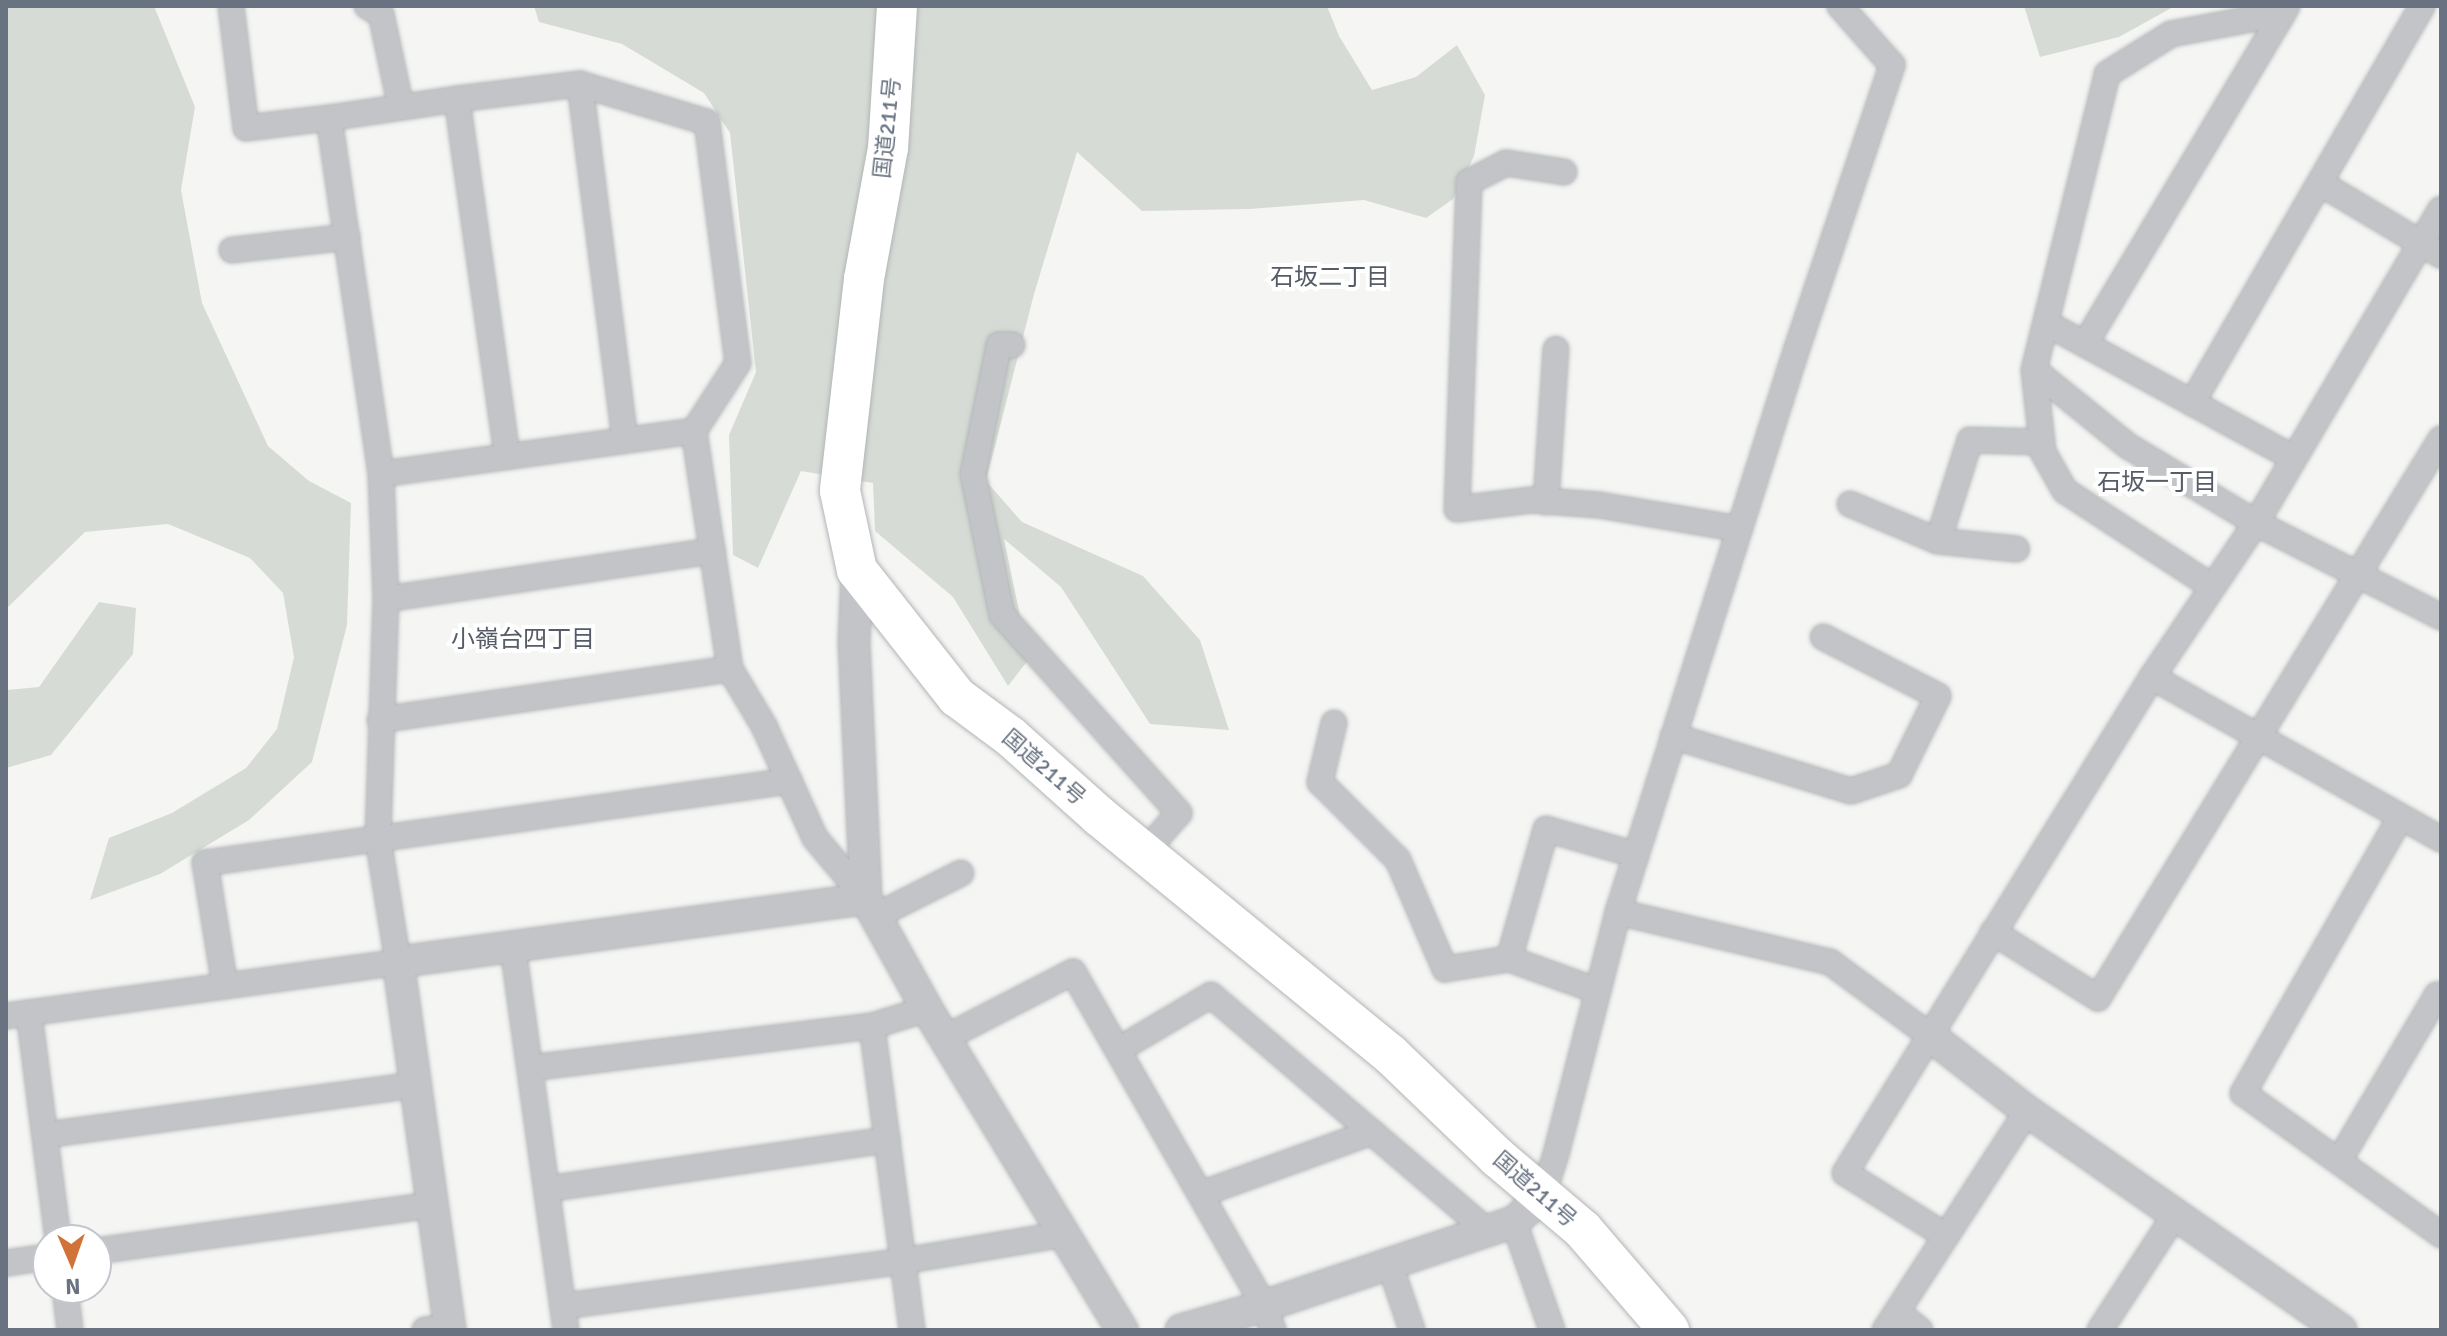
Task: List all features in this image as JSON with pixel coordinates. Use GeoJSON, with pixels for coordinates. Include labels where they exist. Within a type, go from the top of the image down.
{"type":"FeatureCollection","features":[{"type":"Feature","properties":{"kind":"highway","name":"国道211号"},"geometry":{"type":"LineString","coordinates":[[897,6],[888,148],[864,279],[840,491],[857,570],[957,697],[1011,737],[1144,853],[1390,1054],[1514,1216],[1583,1230],[1669,1330]]}},
{"type":"Feature","properties":{"kind":"street"},"geometry":{"type":"LineString","coordinates":[[231,6],[246,128],[580,84],[707,122],[738,363],[694,431],[730,669],[764,726],[815,838],[871,908],[927,1009],[1122,1330]]}},
{"type":"Feature","properties":{"kind":"street"},"geometry":{"type":"LineString","coordinates":[[367,6],[381,14],[401,107]]}},
{"type":"Feature","properties":{"kind":"street"},"geometry":{"type":"LineString","coordinates":[[1552,1330],[1514,1216],[1598,991],[1618,912],[1673,736],[1892,65],[1840,6]]}},
{"type":"Feature","properties":{"kind":"street"},"geometry":{"type":"LineString","coordinates":[[2192,403],[2422,6]]}},
{"type":"Feature","properties":{"kind":"street"},"geometry":{"type":"LineString","coordinates":[[2211,586],[2065,491],[2043,452],[2034,370],[2107,74],[2171,34],[2285,9]]}},
{"type":"Feature","properties":{"kind":"street"},"geometry":{"type":"LineString","coordinates":[[2085,344],[2285,9]]}},
{"type":"Feature","properties":{"kind":"street"},"geometry":{"type":"LineString","coordinates":[[580,84],[625,440]]}},
{"type":"Feature","properties":{"kind":"street"},"geometry":{"type":"LineString","coordinates":[[457,99],[507,456]]}},
{"type":"Feature","properties":{"kind":"street"},"geometry":{"type":"LineString","coordinates":[[329,118],[381,474],[386,599],[378,838],[432,1205],[442,1329]]}},
{"type":"Feature","properties":{"kind":"street"},"geometry":{"type":"LineString","coordinates":[[1564,172],[1506,163],[1469,182],[1457,509],[1546,502],[1599,505],[1739,529]]}},
{"type":"Feature","properties":{"kind":"street"},"geometry":{"type":"LineString","coordinates":[[2320,183],[2431,249]]}},
{"type":"Feature","properties":{"kind":"street"},"geometry":{"type":"LineString","coordinates":[[1946,1236],[1845,1173],[2152,677],[2256,523],[2294,458],[2431,249],[2441,209]]}},
{"type":"Feature","properties":{"kind":"street"},"geometry":{"type":"LineString","coordinates":[[232,250],[347,237]]}},
{"type":"Feature","properties":{"kind":"street"},"geometry":{"type":"LineString","coordinates":[[2046,323],[2294,458]]}},
{"type":"Feature","properties":{"kind":"street"},"geometry":{"type":"LineString","coordinates":[[1012,345],[999,345],[973,474],[1002,615],[1179,813],[1144,853]]}},
{"type":"Feature","properties":{"kind":"street"},"geometry":{"type":"LineString","coordinates":[[1546,502],[1556,349]]}},
{"type":"Feature","properties":{"kind":"street"},"geometry":{"type":"LineString","coordinates":[[2034,370],[2128,446],[2256,523],[2441,617]]}},
{"type":"Feature","properties":{"kind":"street"},"geometry":{"type":"LineString","coordinates":[[381,474],[694,431]]}},
{"type":"Feature","properties":{"kind":"street"},"geometry":{"type":"LineString","coordinates":[[1993,932],[2098,998],[2441,439]]}},
{"type":"Feature","properties":{"kind":"street"},"geometry":{"type":"LineString","coordinates":[[1938,541],[1970,440],[2042,442]]}},
{"type":"Feature","properties":{"kind":"street"},"geometry":{"type":"LineString","coordinates":[[1850,504],[1938,541],[2017,549]]}},
{"type":"Feature","properties":{"kind":"street"},"geometry":{"type":"LineString","coordinates":[[386,599],[712,551]]}},
{"type":"Feature","properties":{"kind":"street"},"geometry":{"type":"LineString","coordinates":[[857,570],[854,643],[871,908]]}},
{"type":"Feature","properties":{"kind":"street"},"geometry":{"type":"LineString","coordinates":[[1673,736],[1851,791],[1899,775],[1938,696],[1823,637]]}},
{"type":"Feature","properties":{"kind":"street"},"geometry":{"type":"LineString","coordinates":[[380,720],[730,669]]}},
{"type":"Feature","properties":{"kind":"street"},"geometry":{"type":"LineString","coordinates":[[2152,677],[2441,839]]}},
{"type":"Feature","properties":{"kind":"street"},"geometry":{"type":"LineString","coordinates":[[1334,723],[1320,782],[1398,860],[1445,969],[1509,959],[1598,991]]}},
{"type":"Feature","properties":{"kind":"street"},"geometry":{"type":"LineString","coordinates":[[225,986],[205,863],[789,781]]}},
{"type":"Feature","properties":{"kind":"street"},"geometry":{"type":"LineString","coordinates":[[2400,818],[2243,1093],[2438,1227]]}},
{"type":"Feature","properties":{"kind":"street"},"geometry":{"type":"LineString","coordinates":[[1509,959],[1546,829],[1636,855]]}},
{"type":"Feature","properties":{"kind":"street"},"geometry":{"type":"LineString","coordinates":[[56,1224],[45,1135],[18,1015],[398,962],[871,908],[961,873]]}},
{"type":"Feature","properties":{"kind":"street"},"geometry":{"type":"LineString","coordinates":[[1618,912],[1830,962],[2027,1111],[2341,1330]]}},
{"type":"Feature","properties":{"kind":"street"},"geometry":{"type":"LineString","coordinates":[[513,948],[564,1318],[1064,1234]]}},
{"type":"Feature","properties":{"kind":"street"},"geometry":{"type":"LineString","coordinates":[[945,1038],[1073,972],[1269,1318]]}},
{"type":"Feature","properties":{"kind":"street"},"geometry":{"type":"LineString","coordinates":[[1118,1050],[1211,995],[1372,1132],[1514,1216]]}},
{"type":"Feature","properties":{"kind":"street"},"geometry":{"type":"LineString","coordinates":[[2339,1161],[2437,995],[2441,996]]}},
{"type":"Feature","properties":{"kind":"street"},"geometry":{"type":"LineString","coordinates":[[530,1068],[872,1026],[927,1009]]}},
{"type":"Feature","properties":{"kind":"street"},"geometry":{"type":"LineString","coordinates":[[872,1026],[912,1330]]}},
{"type":"Feature","properties":{"kind":"street"},"geometry":{"type":"LineString","coordinates":[[45,1135],[415,1085]]}},
{"type":"Feature","properties":{"kind":"street"},"geometry":{"type":"LineString","coordinates":[[1920,1330],[1891,1321],[2027,1111]]}},
{"type":"Feature","properties":{"kind":"street"},"geometry":{"type":"LineString","coordinates":[[1201,1194],[1372,1132]]}},
{"type":"Feature","properties":{"kind":"street"},"geometry":{"type":"LineString","coordinates":[[547,1189],[887,1140]]}},
{"type":"Feature","properties":{"kind":"street"},"geometry":{"type":"LineString","coordinates":[[112,1249],[432,1205]]}},
{"type":"Feature","properties":{"kind":"street"},"geometry":{"type":"LineString","coordinates":[[2104,1328],[2175,1215]]}},
{"type":"Feature","properties":{"kind":"street"},"geometry":{"type":"LineString","coordinates":[[1181,1330],[1269,1318],[1389,1262],[1514,1216]]}},
{"type":"Feature","properties":{"kind":"street"},"geometry":{"type":"LineString","coordinates":[[6,1263],[32,1259]]}},
{"type":"Feature","properties":{"kind":"street"},"geometry":{"type":"LineString","coordinates":[[1389,1262],[1412,1330]]}},
{"type":"Feature","properties":{"kind":"street"},"geometry":{"type":"LineString","coordinates":[[67,1304],[70,1330]]}},
{"type":"Feature","properties":{"kind":"shaded area"},"geometry":{"type":"Polygon","coordinates":[[[6,6],[154,6],[195,107],[181,190],[202,303],[268,446],[309,481],[351,503],[347,625],[312,762],[249,820],[160,874],[90,900],[109,838],[172,813],[246,768],[277,729],[294,657],[283,593],[250,558],[168,524],[85,532],[6,609],[6,6]]]}},
{"type":"Feature","properties":{"kind":"shaded area"},"geometry":{"type":"Polygon","coordinates":[[[534,6],[1327,6],[1339,36],[1372,90],[1416,77],[1457,45],[1485,95],[1474,156],[1453,199],[1426,218],[1364,200],[1250,209],[1142,211],[1077,152],[1034,294],[986,481],[1022,522],[1143,576],[1200,640],[1229,730],[1150,724],[1061,587],[1004,539],[1029,659],[1008,686],[953,597],[875,531],[873,483],[801,471],[758,568],[733,555],[729,435],[756,372],[730,133],[704,93],[622,44],[539,22],[534,6]]]}},
{"type":"Feature","properties":{"kind":"shaded area"},"geometry":{"type":"Polygon","coordinates":[[[2024,6],[2175,6],[2119,37],[2040,57],[2024,6]]]}},
{"type":"Feature","properties":{"kind":"shaded area"},"geometry":{"type":"Polygon","coordinates":[[[99,602],[136,608],[133,654],[51,755],[6,768],[6,690],[39,687],[99,602]]]}},
{"type":"Feature","properties":{"kind":"district","name":"石坂二丁目"},"geometry":{"type":"Point","coordinates":[1330,278]}},
{"type":"Feature","properties":{"kind":"district","name":"石坂一丁目"},"geometry":{"type":"Point","coordinates":[2157,483]}},
{"type":"Feature","properties":{"kind":"district","name":"小嶺台四丁目"},"geometry":{"type":"Point","coordinates":[523,640]}}]}
